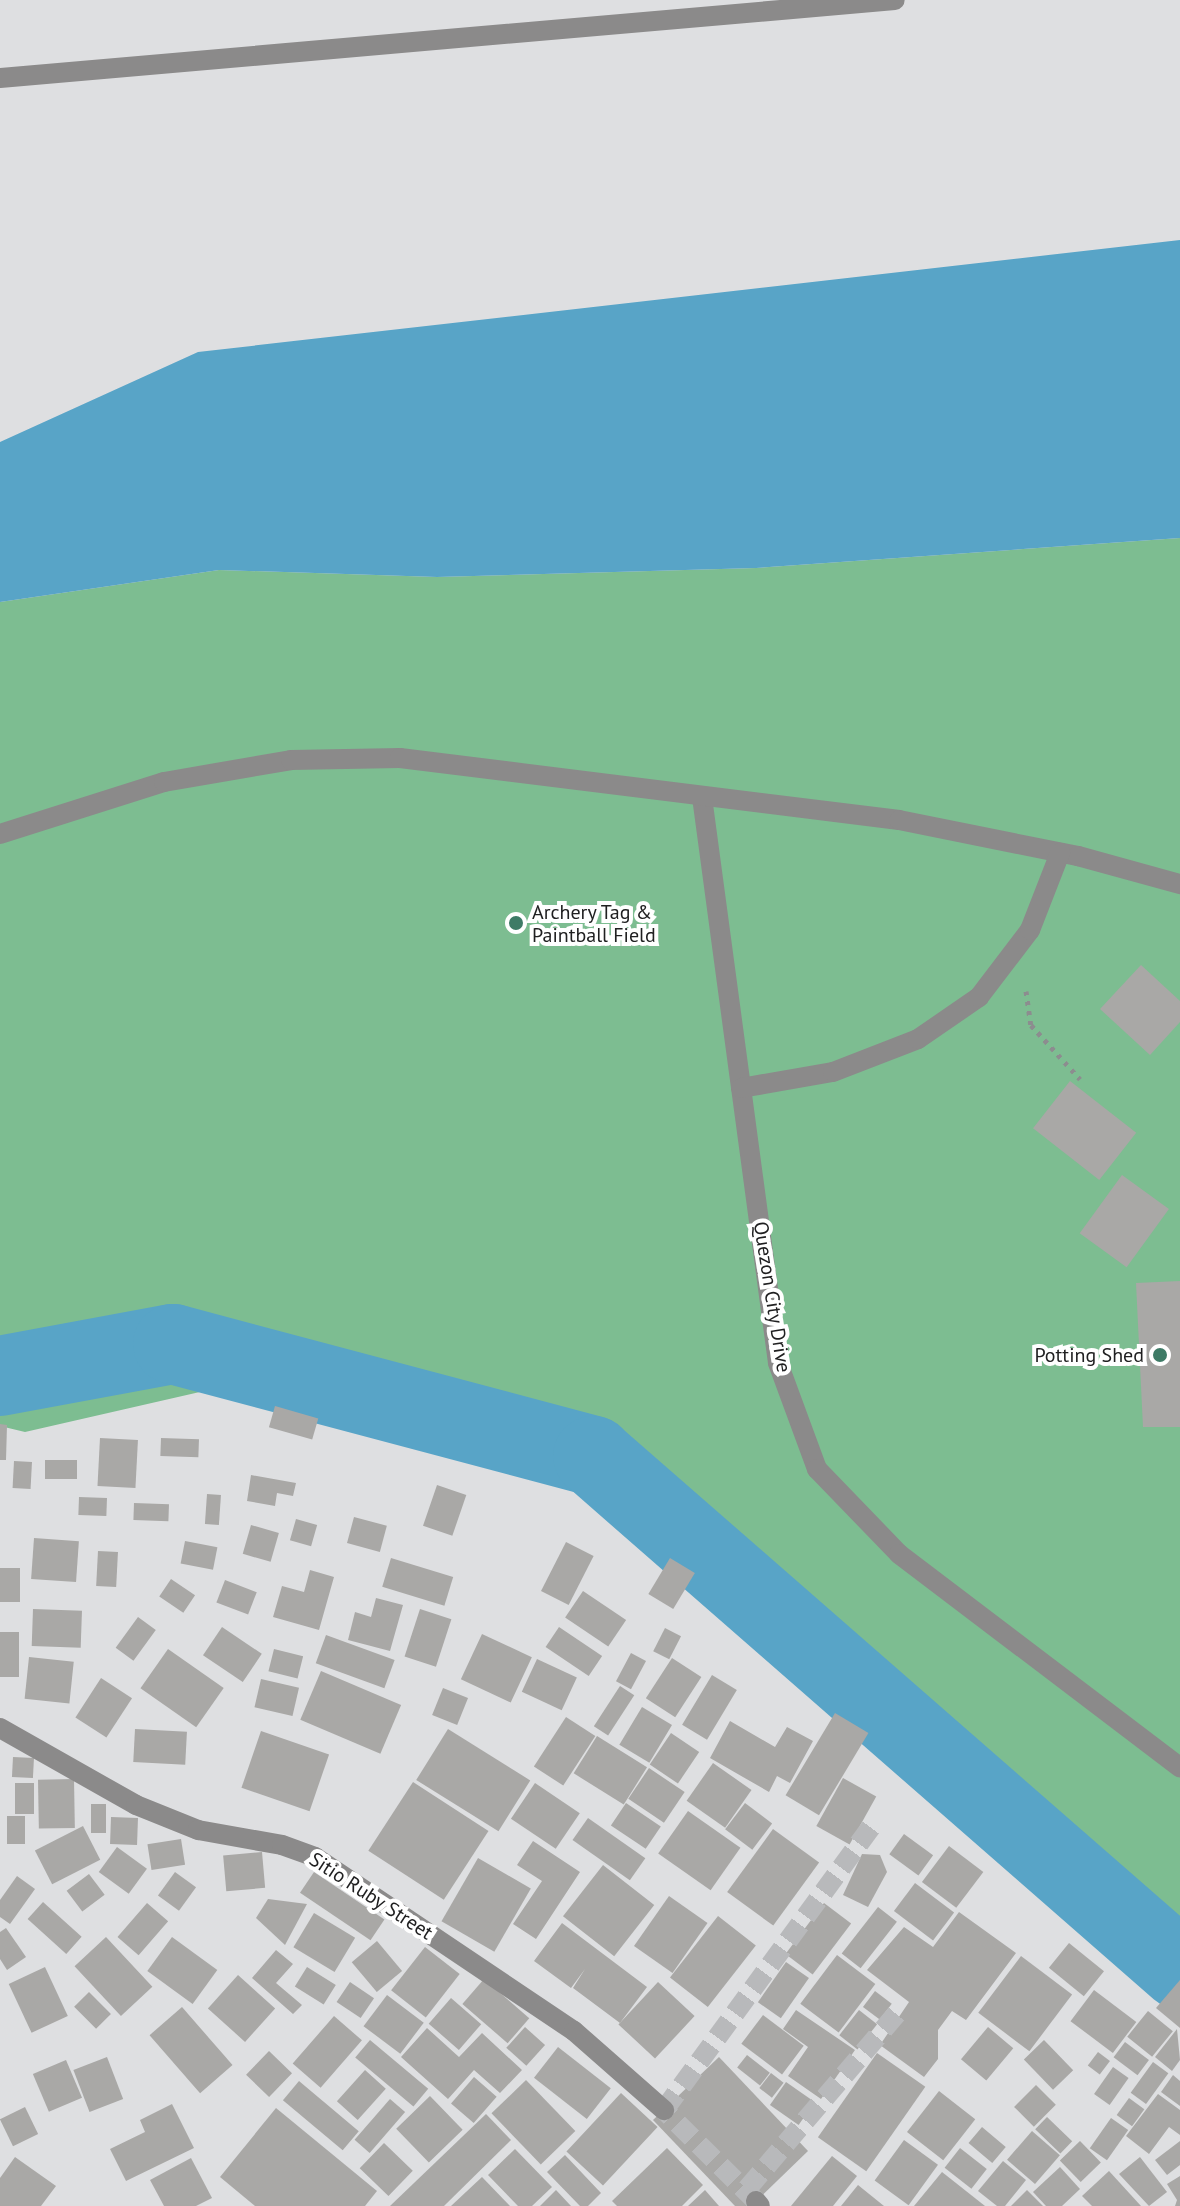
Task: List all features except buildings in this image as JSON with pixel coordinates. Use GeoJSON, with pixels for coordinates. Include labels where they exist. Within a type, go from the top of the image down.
{"type":"FeatureCollection","features":[{"type":"Feature","properties":{"kind":"street"},"geometry":{"type":"LineString","coordinates":[[0,78],[895,0]]}},
{"type":"Feature","properties":{"kind":"street"},"geometry":{"type":"LineString","coordinates":[[0,834],[164,782],[291,760],[400,758],[899,820],[1060,853],[1180,884]]}},
{"type":"Feature","properties":{"kind":"street","name":"Quezon City Drive"},"geometry":{"type":"LineString","coordinates":[[702,797],[778,1363],[817,1469],[899,1554],[1180,1767]]}},
{"type":"Feature","properties":{"kind":"street"},"geometry":{"type":"LineString","coordinates":[[741,1088],[833,1072],[918,1039],[979,997],[1030,930],[1060,853]]}},
{"type":"Feature","properties":{"kind":"street","name":"Sitio Ruby Street"},"geometry":{"type":"LineString","coordinates":[[0,1728],[136,1805],[198,1830],[282,1845],[315,1857],[574,2031],[664,2110]]}},
{"type":"Feature","properties":{"kind":"path"},"geometry":{"type":"LineString","coordinates":[[1031,978],[1026,991],[1031,1025],[1080,1079]]}},
{"type":"Feature","properties":{"kind":"green space"},"geometry":{"type":"Polygon","coordinates":[[[1180,538],[1180,1969],[593,1456],[400,1441],[226,1386],[25,1432],[0,1426],[0,602],[219,570],[437,577],[756,568],[1180,538]]]}},
{"type":"Feature","properties":{"kind":"water"},"geometry":{"type":"Polygon","coordinates":[[[1180,240],[1180,538],[756,568],[437,577],[219,570],[0,602],[0,442],[198,352],[1180,240]]]}},
{"type":"Feature","properties":{"kind":"waterway"},"geometry":{"type":"LineString","coordinates":[[0,1376],[173,1344],[593,1456],[1180,1969]]}},
{"type":"Feature","properties":{"kind":"tunnel"},"geometry":{"type":"LineString","coordinates":[[756,2201],[664,2110],[871,1827]]}},
{"type":"Feature","properties":{"kind":"tunnel"},"geometry":{"type":"LineString","coordinates":[[747,2189],[899,2011]]}},
{"type":"Feature","properties":{"kind":"place","name":"Archery Tag & Paintball Field"},"geometry":{"type":"Point","coordinates":[516,923]}},
{"type":"Feature","properties":{"kind":"place","name":"Potting Shed"},"geometry":{"type":"Point","coordinates":[1160,1355]}}]}
